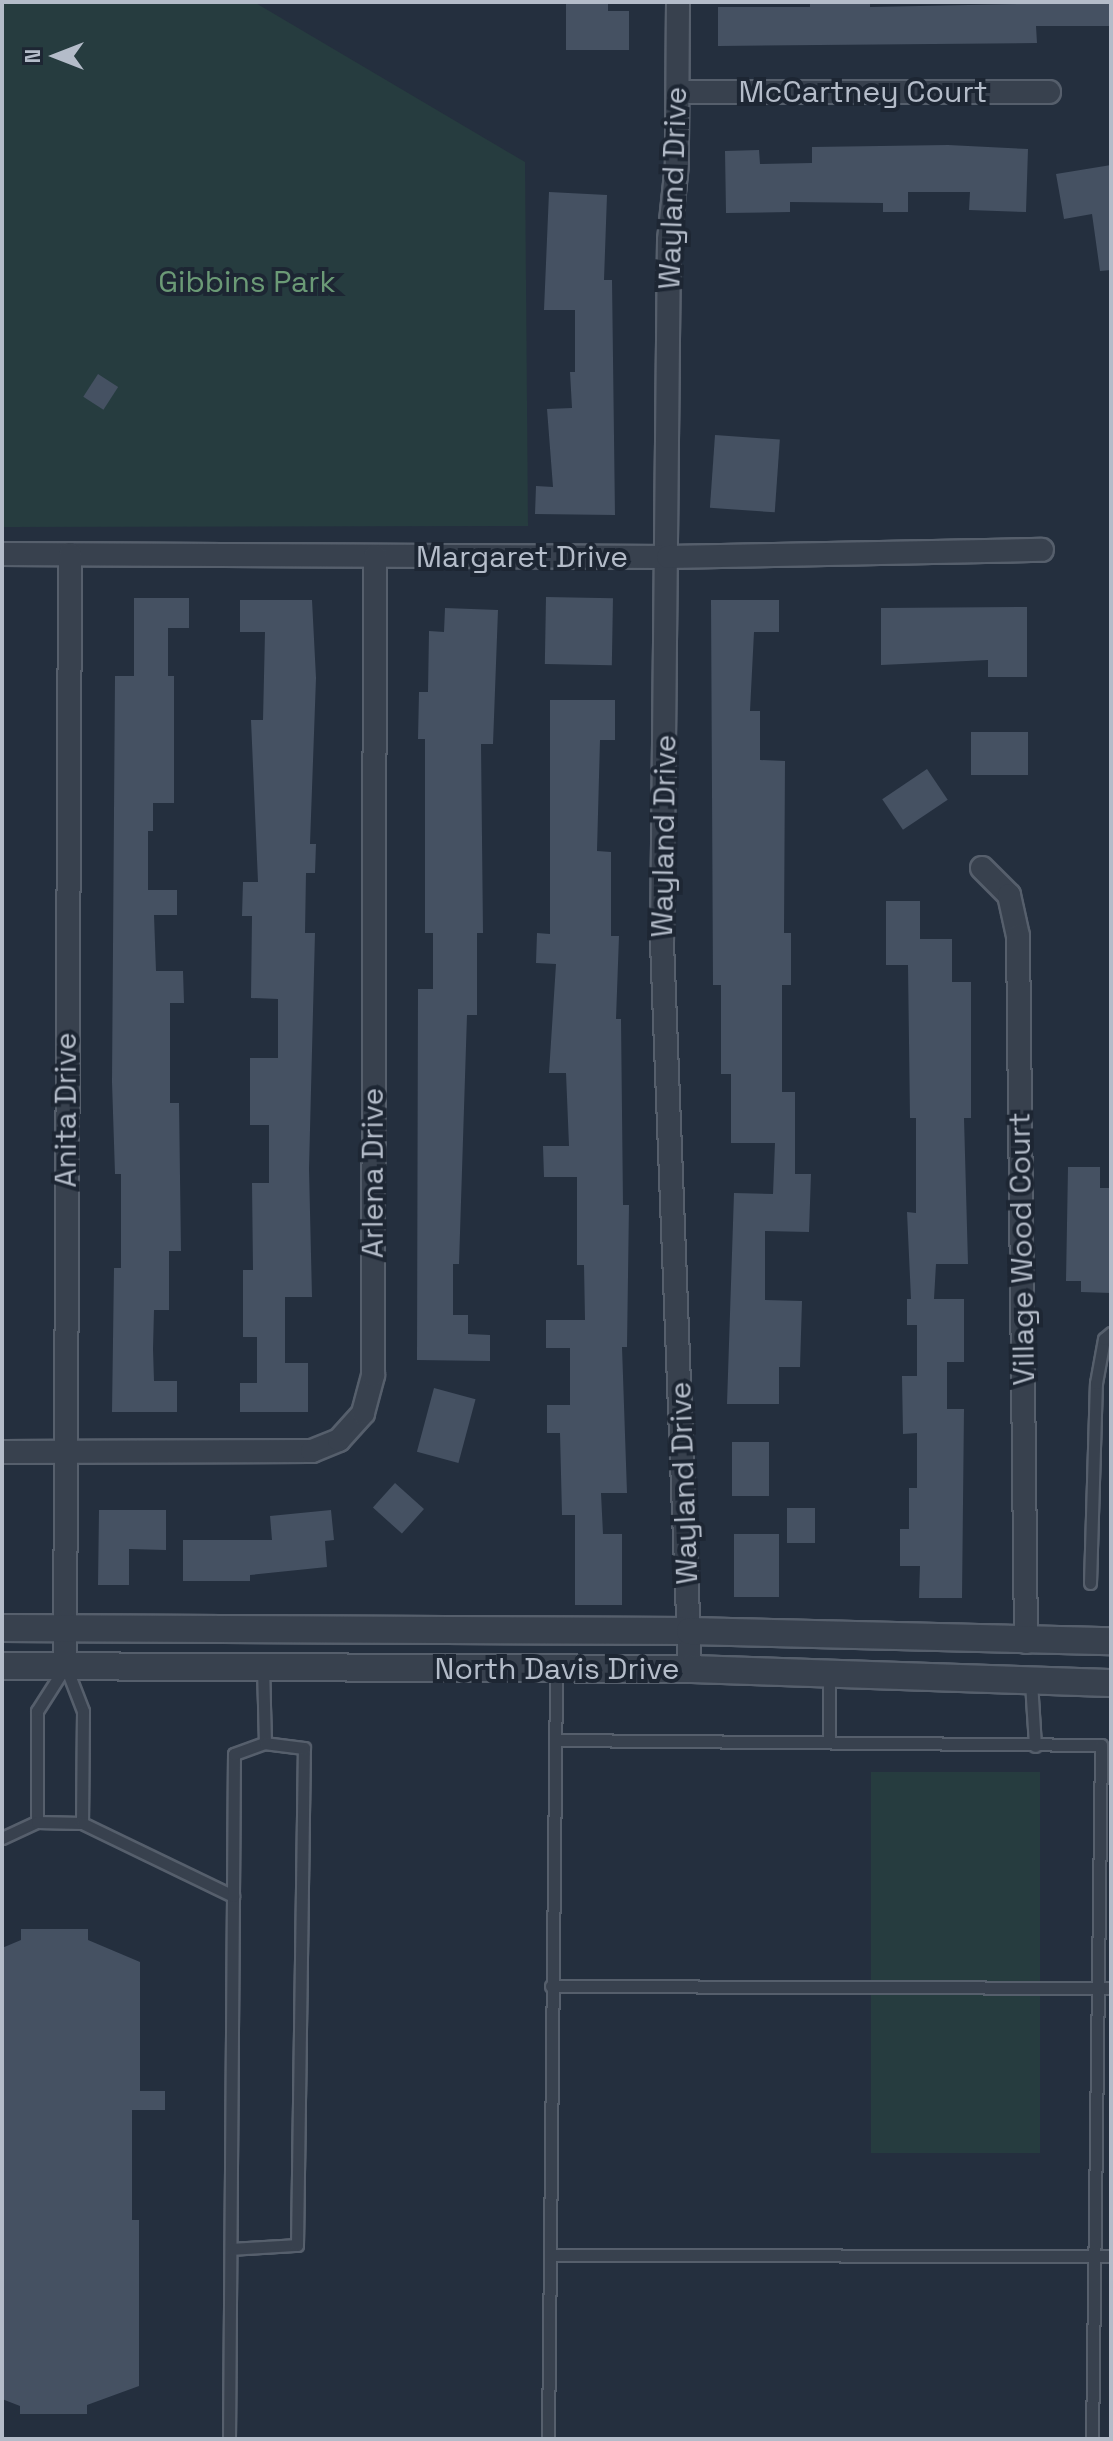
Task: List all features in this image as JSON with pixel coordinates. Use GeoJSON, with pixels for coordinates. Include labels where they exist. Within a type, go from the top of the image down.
{"type":"FeatureCollection","features":[{"type":"Feature","properties":{"kind":"street","name":"Wayland Drive"},"geometry":{"type":"LineString","coordinates":[[678,2],[678,92],[669,240],[662,943],[690,1669]]}},
{"type":"Feature","properties":{"kind":"street","name":"McCartney Court"},"geometry":{"type":"LineString","coordinates":[[678,92],[1049,92]]}},
{"type":"Feature","properties":{"kind":"street","name":"Margaret Drive"},"geometry":{"type":"LineString","coordinates":[[2,554],[668,557],[1042,550]]}},
{"type":"Feature","properties":{"kind":"street","name":"Anita Drive"},"geometry":{"type":"LineString","coordinates":[[65,1666],[70,554]]}},
{"type":"Feature","properties":{"kind":"street","name":"Arlena Drive"},"geometry":{"type":"LineString","coordinates":[[2,1452],[312,1451],[339,1440],[363,1413],[373,1375],[375,556]]}},
{"type":"Feature","properties":{"kind":"street","name":"Village Wood Court"},"geometry":{"type":"LineString","coordinates":[[982,868],[1009,895],[1018,936],[1026,1642]]}},
{"type":"Feature","properties":{"kind":"street","name":"North Davis Drive"},"geometry":{"type":"LineString","coordinates":[[2,1628],[690,1631],[1026,1642],[1111,1641]]}},
{"type":"Feature","properties":{"kind":"street","name":"North Davis Drive"},"geometry":{"type":"LineString","coordinates":[[2,1666],[690,1669],[1111,1683]]}},
{"type":"Feature","properties":{"kind":"lane"},"geometry":{"type":"LineString","coordinates":[[1090,1583],[1096,1383],[1109,1339]]}},
{"type":"Feature","properties":{"kind":"lane"},"geometry":{"type":"LineString","coordinates":[[37,1822],[37,1711],[65,1666]]}},
{"type":"Feature","properties":{"kind":"lane"},"geometry":{"type":"LineString","coordinates":[[65,1666],[83,1711],[82,1823]]}},
{"type":"Feature","properties":{"kind":"lane"},"geometry":{"type":"LineString","coordinates":[[263,1667],[265,1743]]}},
{"type":"Feature","properties":{"kind":"lane"},"geometry":{"type":"LineString","coordinates":[[548,2439],[556,1670]]}},
{"type":"Feature","properties":{"kind":"lane"},"geometry":{"type":"LineString","coordinates":[[829,1676],[829,1742]]}},
{"type":"Feature","properties":{"kind":"lane"},"geometry":{"type":"LineString","coordinates":[[1031,1681],[1035,1746]]}},
{"type":"Feature","properties":{"kind":"lane"},"geometry":{"type":"LineString","coordinates":[[555,1740],[1101,1745],[1106,1988],[1095,2256],[1092,2439]]}},
{"type":"Feature","properties":{"kind":"lane"},"geometry":{"type":"LineString","coordinates":[[229,2439],[234,1754],[265,1743],[304,1748],[297,2245],[231,2249]]}},
{"type":"Feature","properties":{"kind":"lane"},"geometry":{"type":"LineString","coordinates":[[2,1838],[37,1822],[82,1823],[233,1896]]}},
{"type":"Feature","properties":{"kind":"lane"},"geometry":{"type":"LineString","coordinates":[[551,1986],[1106,1988]]}},
{"type":"Feature","properties":{"kind":"lane"},"geometry":{"type":"LineString","coordinates":[[550,2255],[1111,2256]]}},
{"type":"Feature","properties":{"kind":"green space","name":"Gibbins Park"},"geometry":{"type":"Polygon","coordinates":[[[2,2],[254,2],[525,162],[528,526],[2,527],[2,2]]]}},
{"type":"Feature","properties":{"kind":"green space"},"geometry":{"type":"Polygon","coordinates":[[[871,1772],[1040,1772],[1040,2153],[871,2153],[871,1772]]]}},
{"type":"Feature","properties":{"kind":"building"},"geometry":{"type":"Polygon","coordinates":[[[566,2],[608,2],[608,11],[629,11],[629,50],[566,50],[566,2]]]}},
{"type":"Feature","properties":{"kind":"building"},"geometry":{"type":"Polygon","coordinates":[[[810,2],[870,2],[870,7],[1111,2],[1111,26],[1036,26],[1037,43],[718,46],[718,7],[810,7],[810,2]]]}},
{"type":"Feature","properties":{"kind":"building"},"geometry":{"type":"Polygon","coordinates":[[[948,145],[1028,149],[1026,212],[969,210],[970,192],[908,192],[908,212],[883,212],[883,203],[790,202],[790,212],[726,213],[725,151],[759,150],[760,164],[812,163],[812,147],[948,145]]]}},
{"type":"Feature","properties":{"kind":"building"},"geometry":{"type":"Polygon","coordinates":[[[1111,165],[1111,270],[1100,271],[1092,214],[1064,219],[1056,174],[1111,165]]]}},
{"type":"Feature","properties":{"kind":"building"},"geometry":{"type":"Polygon","coordinates":[[[549,192],[607,195],[604,280],[612,280],[615,515],[535,514],[536,486],[553,487],[547,409],[572,408],[570,372],[575,372],[575,310],[544,310],[549,192]]]}},
{"type":"Feature","properties":{"kind":"building"},"geometry":{"type":"Polygon","coordinates":[[[98,374],[118,387],[103,410],[83,397],[98,374]]]}},
{"type":"Feature","properties":{"kind":"building"},"geometry":{"type":"Polygon","coordinates":[[[715,435],[780,440],[775,512],[710,508],[715,435]]]}},
{"type":"Feature","properties":{"kind":"building"},"geometry":{"type":"Polygon","coordinates":[[[546,597],[613,598],[612,665],[545,664],[546,597]]]}},
{"type":"Feature","properties":{"kind":"building"},"geometry":{"type":"Polygon","coordinates":[[[134,598],[189,598],[189,628],[168,628],[168,676],[174,676],[174,803],[153,803],[153,831],[148,831],[148,890],[177,890],[177,915],[154,915],[156,971],[183,971],[184,1003],[170,1003],[170,1103],[179,1103],[181,1251],[169,1251],[169,1310],[154,1310],[153,1349],[154,1381],[177,1381],[177,1412],[112,1412],[114,1268],[121,1268],[121,1174],[115,1174],[112,1082],[115,676],[134,676],[134,598]]]}},
{"type":"Feature","properties":{"kind":"building"},"geometry":{"type":"Polygon","coordinates":[[[240,600],[312,600],[316,678],[310,844],[316,844],[315,873],[306,873],[305,933],[315,933],[309,1169],[312,1297],[285,1297],[285,1363],[308,1363],[308,1412],[240,1412],[240,1383],[257,1383],[257,1337],[243,1337],[243,1270],[253,1270],[252,1183],[269,1183],[269,1125],[250,1125],[250,1058],[278,1058],[278,999],[251,998],[252,916],[242,916],[243,882],[258,882],[251,720],[263,720],[265,632],[240,632],[240,600]]]}},
{"type":"Feature","properties":{"kind":"building"},"geometry":{"type":"Polygon","coordinates":[[[711,600],[779,600],[779,632],[754,632],[750,711],[760,711],[760,760],[785,761],[784,933],[791,933],[791,985],[782,985],[782,1092],[795,1092],[795,1174],[811,1174],[809,1232],[765,1231],[765,1300],[802,1301],[800,1367],[779,1367],[779,1404],[727,1404],[734,1193],[773,1194],[775,1143],[731,1143],[731,1074],[721,1074],[721,985],[713,985],[711,600]]]}},
{"type":"Feature","properties":{"kind":"building"},"geometry":{"type":"Polygon","coordinates":[[[1027,607],[1027,677],[988,677],[988,660],[881,665],[881,608],[1027,607]]]}},
{"type":"Feature","properties":{"kind":"building"},"geometry":{"type":"Polygon","coordinates":[[[445,608],[498,610],[493,744],[481,744],[483,933],[477,933],[477,1015],[467,1015],[459,1264],[453,1264],[453,1315],[468,1315],[468,1334],[490,1335],[490,1361],[417,1360],[418,989],[433,989],[433,933],[425,933],[425,739],[418,739],[419,692],[428,692],[429,631],[444,632],[445,608]]]}},
{"type":"Feature","properties":{"kind":"building"},"geometry":{"type":"Polygon","coordinates":[[[550,700],[615,700],[615,740],[600,740],[597,851],[611,852],[611,936],[619,936],[616,1019],[621,1019],[623,1205],[629,1205],[627,1347],[622,1347],[627,1493],[601,1493],[603,1534],[622,1534],[622,1605],[575,1605],[575,1515],[562,1515],[560,1433],[547,1433],[547,1405],[570,1405],[570,1348],[546,1348],[546,1320],[585,1320],[584,1265],[577,1265],[577,1177],[544,1177],[543,1146],[569,1146],[566,1073],[549,1073],[556,964],[536,963],[537,933],[550,934],[550,700]]]}},
{"type":"Feature","properties":{"kind":"building"},"geometry":{"type":"Polygon","coordinates":[[[971,732],[1028,732],[1028,775],[971,775],[971,732]]]}},
{"type":"Feature","properties":{"kind":"building"},"geometry":{"type":"Polygon","coordinates":[[[927,769],[948,800],[903,830],[882,799],[927,769]]]}},
{"type":"Feature","properties":{"kind":"building"},"geometry":{"type":"Polygon","coordinates":[[[886,901],[920,901],[920,939],[952,939],[952,982],[971,982],[971,1118],[964,1118],[968,1264],[936,1264],[934,1299],[964,1299],[964,1362],[947,1362],[947,1409],[964,1409],[962,1598],[919,1598],[920,1566],[900,1566],[900,1529],[909,1529],[909,1488],[917,1488],[917,1433],[903,1434],[902,1376],[917,1376],[917,1325],[907,1325],[907,1299],[911,1299],[907,1212],[916,1213],[916,1118],[910,1118],[908,965],[886,965],[886,901]]]}},
{"type":"Feature","properties":{"kind":"building"},"geometry":{"type":"Polygon","coordinates":[[[1068,1167],[1100,1167],[1100,1188],[1111,1188],[1111,1293],[1081,1292],[1081,1281],[1066,1281],[1068,1167]]]}},
{"type":"Feature","properties":{"kind":"building"},"geometry":{"type":"Polygon","coordinates":[[[434,1388],[476,1399],[458,1463],[417,1452],[434,1388]]]}},
{"type":"Feature","properties":{"kind":"building"},"geometry":{"type":"Polygon","coordinates":[[[732,1442],[769,1442],[769,1496],[732,1496],[732,1442]]]}},
{"type":"Feature","properties":{"kind":"building"},"geometry":{"type":"Polygon","coordinates":[[[395,1483],[424,1509],[402,1534],[373,1508],[395,1483]]]}},
{"type":"Feature","properties":{"kind":"building"},"geometry":{"type":"Polygon","coordinates":[[[787,1508],[815,1508],[815,1543],[787,1543],[787,1508]]]}},
{"type":"Feature","properties":{"kind":"building"},"geometry":{"type":"Polygon","coordinates":[[[99,1510],[166,1510],[166,1550],[129,1549],[129,1585],[98,1585],[99,1510]]]}},
{"type":"Feature","properties":{"kind":"building"},"geometry":{"type":"Polygon","coordinates":[[[331,1510],[334,1540],[325,1541],[327,1567],[250,1575],[250,1581],[183,1581],[183,1540],[272,1540],[270,1516],[331,1510]]]}},
{"type":"Feature","properties":{"kind":"building"},"geometry":{"type":"Polygon","coordinates":[[[734,1534],[779,1534],[779,1597],[734,1597],[734,1534]]]}},
{"type":"Feature","properties":{"kind":"building"},"geometry":{"type":"Polygon","coordinates":[[[21,1929],[88,1929],[88,1940],[140,1962],[140,2091],[165,2091],[165,2110],[132,2110],[132,2220],[139,2220],[139,2386],[87,2405],[87,2414],[20,2414],[20,2406],[2,2399],[2,1948],[21,1940],[21,1929]]]}}]}
